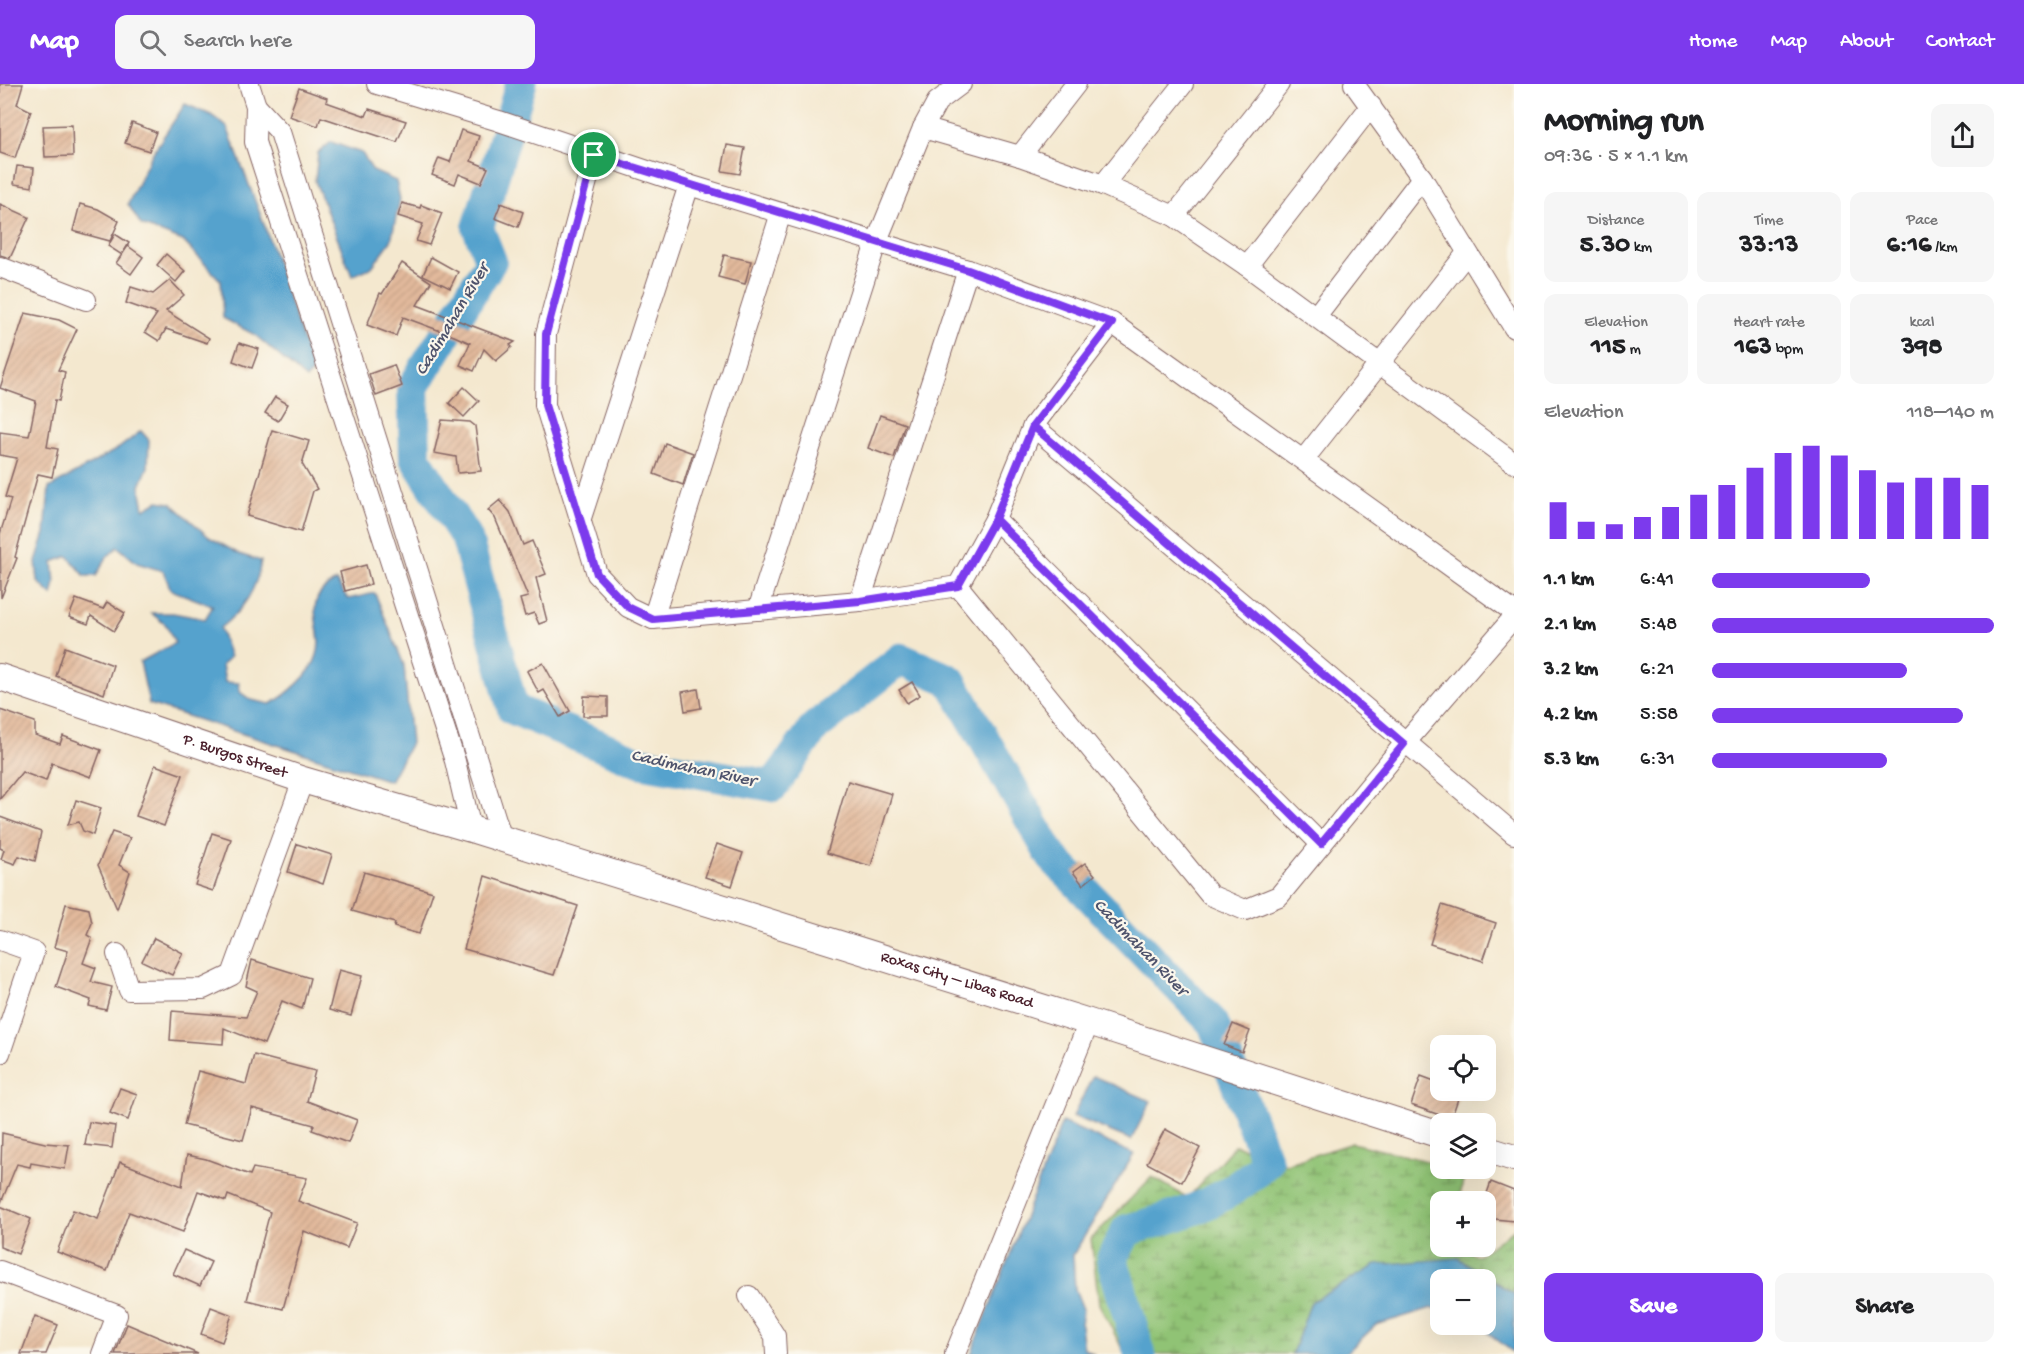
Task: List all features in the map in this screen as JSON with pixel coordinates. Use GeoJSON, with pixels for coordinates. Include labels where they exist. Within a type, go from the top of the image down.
{"type":"FeatureCollection","features":[{"type":"Feature","properties":{"kind":"main road","name":"P. Burgos Street"},"geometry":{"type":"LineString","coordinates":[[0,677],[303,780],[471,829]]}},
{"type":"Feature","properties":{"kind":"main road","name":"Roxas City – Libas Road"},"geometry":{"type":"LineString","coordinates":[[471,829],[1089,1022],[1266,1081],[1430,1132]]}},
{"type":"Feature","properties":{"kind":"main road"},"geometry":{"type":"LineString","coordinates":[[1496,1152],[1514,1158]]}},
{"type":"Feature","properties":{"kind":"street"},"geometry":{"type":"LineString","coordinates":[[249,84],[256,106],[255,142],[455,761],[471,829]]}},
{"type":"Feature","properties":{"kind":"street"},"geometry":{"type":"LineString","coordinates":[[377,84],[499,121],[594,155],[689,185],[968,270],[1112,323],[1514,612]]}},
{"type":"Feature","properties":{"kind":"street"},"geometry":{"type":"LineString","coordinates":[[758,610],[876,243],[923,128],[937,102],[961,84]]}},
{"type":"Feature","properties":{"kind":"street"},"geometry":{"type":"LineString","coordinates":[[1020,156],[1076,84]]}},
{"type":"Feature","properties":{"kind":"street"},"geometry":{"type":"LineString","coordinates":[[1103,185],[1183,84]]}},
{"type":"Feature","properties":{"kind":"street"},"geometry":{"type":"LineString","coordinates":[[1174,216],[1279,84]]}},
{"type":"Feature","properties":{"kind":"street"},"geometry":{"type":"LineString","coordinates":[[1354,84],[1422,178],[1514,328]]}},
{"type":"Feature","properties":{"kind":"street"},"geometry":{"type":"LineString","coordinates":[[256,106],[280,132],[502,839]]}},
{"type":"Feature","properties":{"kind":"street"},"geometry":{"type":"LineString","coordinates":[[1247,266],[1371,106]]}},
{"type":"Feature","properties":{"kind":"street"},"geometry":{"type":"LineString","coordinates":[[923,128],[1020,156],[1103,185],[1174,216],[1316,316],[1514,463]]}},
{"type":"Feature","properties":{"kind":"street"},"geometry":{"type":"LineString","coordinates":[[594,155],[546,334],[545,405],[597,574],[628,607],[653,619],[860,601],[958,586]]}},
{"type":"Feature","properties":{"kind":"street"},"geometry":{"type":"LineString","coordinates":[[1316,316],[1422,178]]}},
{"type":"Feature","properties":{"kind":"street"},"geometry":{"type":"LineString","coordinates":[[580,521],[689,185]]}},
{"type":"Feature","properties":{"kind":"street"},"geometry":{"type":"LineString","coordinates":[[653,619],[781,213]]}},
{"type":"Feature","properties":{"kind":"street"},"geometry":{"type":"LineString","coordinates":[[1304,459],[1467,253]]}},
{"type":"Feature","properties":{"kind":"street"},"geometry":{"type":"LineString","coordinates":[[0,267],[86,300]]}},
{"type":"Feature","properties":{"kind":"street"},"geometry":{"type":"LineString","coordinates":[[860,601],[968,270]]}},
{"type":"Feature","properties":{"kind":"street"},"geometry":{"type":"LineString","coordinates":[[958,586],[995,519],[1033,426],[1112,323]]}},
{"type":"Feature","properties":{"kind":"street"},"geometry":{"type":"LineString","coordinates":[[1033,426],[1404,744],[1514,834]]}},
{"type":"Feature","properties":{"kind":"street"},"geometry":{"type":"LineString","coordinates":[[995,519],[1321,844]]}},
{"type":"Feature","properties":{"kind":"street"},"geometry":{"type":"LineString","coordinates":[[958,586],[1210,895],[1245,910],[1279,896],[1404,744],[1514,617]]}},
{"type":"Feature","properties":{"kind":"street"},"geometry":{"type":"LineString","coordinates":[[117,954],[129,990],[203,990],[232,975],[303,780]]}},
{"type":"Feature","properties":{"kind":"street"},"geometry":{"type":"LineString","coordinates":[[0,940],[34,952],[0,1053]]}},
{"type":"Feature","properties":{"kind":"street"},"geometry":{"type":"LineString","coordinates":[[955,1354],[1089,1022]]}},
{"type":"Feature","properties":{"kind":"street"},"geometry":{"type":"LineString","coordinates":[[0,1271],[117,1315],[102,1354]]}},
{"type":"Feature","properties":{"kind":"street"},"geometry":{"type":"LineString","coordinates":[[749,1296],[775,1336],[777,1354]]}},
{"type":"Feature","properties":{"kind":"green space"},"geometry":{"type":"Polygon","coordinates":[[[1352,1143],[1430,1162],[1430,1179],[1463,1179],[1461,1191],[1430,1191],[1430,1257],[1496,1257],[1496,1242],[1514,1229],[1514,1294],[1496,1282],[1496,1269],[1475,1269],[1458,1258],[1439,1269],[1430,1269],[1430,1274],[1292,1354],[1125,1354],[1099,1304],[1091,1239],[1152,1177],[1188,1198],[1235,1145],[1286,1164],[1352,1143]]]}},
{"type":"Feature","properties":{"kind":"water"},"geometry":{"type":"Polygon","coordinates":[[[185,104],[211,115],[227,127],[264,224],[313,371],[306,379],[255,335],[223,318],[221,281],[183,241],[141,225],[128,204],[152,154],[185,104]]]}},
{"type":"Feature","properties":{"kind":"water"},"geometry":{"type":"Polygon","coordinates":[[[331,142],[362,153],[373,171],[396,181],[400,199],[391,241],[372,267],[352,276],[315,181],[318,153],[331,142]]]}},
{"type":"Feature","properties":{"kind":"water"},"geometry":{"type":"Polygon","coordinates":[[[141,431],[149,440],[148,467],[140,486],[144,509],[158,501],[171,503],[209,537],[239,554],[261,561],[248,599],[220,628],[230,657],[222,665],[225,682],[239,683],[240,692],[251,700],[270,704],[291,690],[310,670],[319,645],[315,606],[324,589],[336,581],[348,599],[375,593],[404,665],[411,743],[390,781],[149,704],[140,662],[175,643],[166,625],[151,613],[173,613],[205,619],[213,606],[171,590],[163,571],[137,563],[118,547],[107,557],[96,576],[85,576],[68,556],[53,562],[55,583],[52,595],[38,582],[36,561],[45,533],[49,488],[119,448],[141,431]]]}},
{"type":"Feature","properties":{"kind":"water"},"geometry":{"type":"Polygon","coordinates":[[[1093,1076],[1151,1101],[1131,1140],[1073,1116],[1093,1076]]]}},
{"type":"Feature","properties":{"kind":"water"},"geometry":{"type":"Polygon","coordinates":[[[1062,1122],[1134,1154],[1073,1255],[1075,1289],[1083,1309],[1081,1325],[1084,1349],[1094,1354],[971,1354],[1062,1122]]]}},
{"type":"Feature","properties":{"kind":"water"},"geometry":{"type":"Polygon","coordinates":[[[1458,1258],[1475,1269],[1430,1269],[1430,1309],[1376,1325],[1345,1354],[1292,1354],[1311,1302],[1376,1265],[1458,1258]]]}},
{"type":"Feature","properties":{"kind":"water"},"geometry":{"type":"Polygon","coordinates":[[[1496,1282],[1514,1294],[1514,1353],[1491,1335],[1496,1335],[1496,1282]]]}},
{"type":"Feature","properties":{"kind":"building"},"geometry":{"type":"Polygon","coordinates":[[[0,84],[23,84],[17,104],[31,111],[15,158],[0,153],[0,84]]]}},
{"type":"Feature","properties":{"kind":"building"},"geometry":{"type":"Polygon","coordinates":[[[299,88],[327,98],[326,102],[366,116],[369,109],[406,121],[397,142],[321,117],[318,126],[289,116],[299,88]]]}},
{"type":"Feature","properties":{"kind":"building"},"geometry":{"type":"Polygon","coordinates":[[[132,123],[156,132],[149,151],[125,143],[132,123]]]}},
{"type":"Feature","properties":{"kind":"building"},"geometry":{"type":"Polygon","coordinates":[[[72,125],[73,156],[45,157],[43,126],[72,125]]]}},
{"type":"Feature","properties":{"kind":"building"},"geometry":{"type":"Polygon","coordinates":[[[461,130],[479,136],[471,161],[488,168],[481,183],[459,174],[455,184],[432,175],[439,158],[450,162],[461,130]]]}},
{"type":"Feature","properties":{"kind":"building"},"geometry":{"type":"Polygon","coordinates":[[[727,145],[745,148],[740,174],[722,171],[727,145]]]}},
{"type":"Feature","properties":{"kind":"building"},"geometry":{"type":"Polygon","coordinates":[[[17,166],[34,168],[32,187],[14,184],[17,166]]]}},
{"type":"Feature","properties":{"kind":"building"},"geometry":{"type":"Polygon","coordinates":[[[402,203],[420,208],[421,205],[442,213],[429,245],[416,241],[423,224],[398,216],[402,203]]]}},
{"type":"Feature","properties":{"kind":"building"},"geometry":{"type":"Polygon","coordinates":[[[501,203],[523,212],[518,227],[495,218],[501,203]]]}},
{"type":"Feature","properties":{"kind":"building"},"geometry":{"type":"Polygon","coordinates":[[[0,204],[29,217],[10,258],[0,255],[0,204]]]}},
{"type":"Feature","properties":{"kind":"building"},"geometry":{"type":"Polygon","coordinates":[[[80,204],[98,209],[119,221],[110,241],[73,231],[80,204]]]}},
{"type":"Feature","properties":{"kind":"building"},"geometry":{"type":"Polygon","coordinates":[[[115,234],[129,243],[122,255],[108,246],[115,234]]]}},
{"type":"Feature","properties":{"kind":"building"},"geometry":{"type":"Polygon","coordinates":[[[128,246],[143,257],[131,274],[116,263],[128,246]]]}},
{"type":"Feature","properties":{"kind":"building"},"geometry":{"type":"Polygon","coordinates":[[[166,254],[185,271],[176,282],[157,265],[166,254]]]}},
{"type":"Feature","properties":{"kind":"building"},"geometry":{"type":"Polygon","coordinates":[[[724,255],[751,261],[745,284],[718,277],[724,255]]]}},
{"type":"Feature","properties":{"kind":"building"},"geometry":{"type":"Polygon","coordinates":[[[431,257],[458,272],[450,288],[423,275],[431,257]]]}},
{"type":"Feature","properties":{"kind":"building"},"geometry":{"type":"Polygon","coordinates":[[[402,263],[431,282],[417,305],[515,342],[510,345],[512,347],[496,361],[484,349],[474,371],[460,365],[470,343],[454,336],[403,317],[396,336],[367,325],[380,293],[382,294],[402,263]]]}},
{"type":"Feature","properties":{"kind":"building"},"geometry":{"type":"Polygon","coordinates":[[[170,280],[184,295],[166,311],[209,338],[207,343],[166,329],[159,341],[145,332],[157,314],[126,303],[131,287],[153,294],[170,280]]]}},
{"type":"Feature","properties":{"kind":"building"},"geometry":{"type":"Polygon","coordinates":[[[25,313],[59,320],[77,329],[58,370],[65,372],[59,401],[55,400],[47,447],[58,449],[52,477],[38,474],[15,557],[17,558],[1,598],[0,534],[11,499],[5,497],[17,458],[0,455],[0,432],[29,436],[36,401],[0,388],[25,313]]]}},
{"type":"Feature","properties":{"kind":"building"},"geometry":{"type":"Polygon","coordinates":[[[239,343],[259,349],[252,368],[233,361],[239,343]]]}},
{"type":"Feature","properties":{"kind":"building"},"geometry":{"type":"Polygon","coordinates":[[[394,365],[402,386],[376,396],[369,374],[394,365]]]}},
{"type":"Feature","properties":{"kind":"building"},"geometry":{"type":"Polygon","coordinates":[[[464,387],[479,401],[464,417],[449,403],[464,387]]]}},
{"type":"Feature","properties":{"kind":"building"},"geometry":{"type":"Polygon","coordinates":[[[275,397],[288,404],[278,421],[265,413],[275,397]]]}},
{"type":"Feature","properties":{"kind":"building"},"geometry":{"type":"Polygon","coordinates":[[[880,415],[905,424],[894,458],[868,448],[880,415]]]}},
{"type":"Feature","properties":{"kind":"building"},"geometry":{"type":"Polygon","coordinates":[[[442,420],[470,422],[475,426],[481,471],[458,473],[456,457],[434,453],[442,420]]]}},
{"type":"Feature","properties":{"kind":"building"},"geometry":{"type":"Polygon","coordinates":[[[272,430],[309,441],[302,464],[317,489],[313,491],[301,532],[247,516],[272,430]]]}},
{"type":"Feature","properties":{"kind":"building"},"geometry":{"type":"Polygon","coordinates":[[[665,443],[693,453],[683,485],[654,474],[665,443]]]}},
{"type":"Feature","properties":{"kind":"building"},"geometry":{"type":"Polygon","coordinates":[[[500,500],[510,512],[523,545],[532,541],[546,574],[536,578],[547,621],[539,624],[534,613],[525,616],[520,599],[528,597],[495,518],[488,510],[500,500]]]}},
{"type":"Feature","properties":{"kind":"building"},"geometry":{"type":"Polygon","coordinates":[[[366,565],[371,584],[345,591],[340,572],[366,565]]]}},
{"type":"Feature","properties":{"kind":"building"},"geometry":{"type":"Polygon","coordinates":[[[76,599],[103,609],[107,602],[125,613],[114,631],[91,616],[88,624],[69,617],[76,599]]]}},
{"type":"Feature","properties":{"kind":"building"},"geometry":{"type":"Polygon","coordinates":[[[65,647],[113,665],[104,694],[56,676],[65,647]]]}},
{"type":"Feature","properties":{"kind":"building"},"geometry":{"type":"Polygon","coordinates":[[[543,663],[570,711],[560,717],[544,690],[539,693],[527,671],[543,663]]]}},
{"type":"Feature","properties":{"kind":"building"},"geometry":{"type":"Polygon","coordinates":[[[912,682],[920,695],[907,703],[899,690],[912,682]]]}},
{"type":"Feature","properties":{"kind":"building"},"geometry":{"type":"Polygon","coordinates":[[[698,689],[701,708],[685,711],[682,692],[698,689]]]}},
{"type":"Feature","properties":{"kind":"building"},"geometry":{"type":"Polygon","coordinates":[[[584,696],[608,697],[608,716],[583,716],[584,696]]]}},
{"type":"Feature","properties":{"kind":"building"},"geometry":{"type":"Polygon","coordinates":[[[0,710],[35,722],[35,735],[60,744],[63,736],[101,750],[91,777],[52,763],[46,781],[22,772],[0,799],[0,710]]]}},
{"type":"Feature","properties":{"kind":"building"},"geometry":{"type":"Polygon","coordinates":[[[155,765],[183,775],[164,826],[136,816],[155,765]]]}},
{"type":"Feature","properties":{"kind":"building"},"geometry":{"type":"Polygon","coordinates":[[[848,781],[892,794],[871,866],[827,853],[848,781]]]}},
{"type":"Feature","properties":{"kind":"building"},"geometry":{"type":"Polygon","coordinates":[[[76,800],[101,808],[93,835],[83,831],[79,822],[68,825],[76,800]]]}},
{"type":"Feature","properties":{"kind":"building"},"geometry":{"type":"Polygon","coordinates":[[[0,817],[41,832],[35,861],[19,856],[15,864],[1,859],[4,850],[0,848],[0,817]]]}},
{"type":"Feature","properties":{"kind":"building"},"geometry":{"type":"Polygon","coordinates":[[[112,832],[130,838],[119,865],[130,872],[117,909],[98,865],[112,832]]]}},
{"type":"Feature","properties":{"kind":"building"},"geometry":{"type":"Polygon","coordinates":[[[212,833],[231,839],[213,891],[195,885],[212,833]]]}},
{"type":"Feature","properties":{"kind":"building"},"geometry":{"type":"Polygon","coordinates":[[[297,844],[332,855],[323,884],[288,872],[297,844]]]}},
{"type":"Feature","properties":{"kind":"building"},"geometry":{"type":"Polygon","coordinates":[[[717,844],[743,853],[732,886],[705,877],[717,844]]]}},
{"type":"Feature","properties":{"kind":"building"},"geometry":{"type":"Polygon","coordinates":[[[1085,863],[1095,875],[1083,885],[1073,872],[1085,863]]]}},
{"type":"Feature","properties":{"kind":"building"},"geometry":{"type":"Polygon","coordinates":[[[364,872],[433,892],[419,934],[394,927],[395,923],[352,911],[364,872]]]}},
{"type":"Feature","properties":{"kind":"building"},"geometry":{"type":"Polygon","coordinates":[[[485,876],[578,906],[554,975],[464,949],[485,876]]]}},
{"type":"Feature","properties":{"kind":"building"},"geometry":{"type":"Polygon","coordinates":[[[66,904],[89,909],[92,923],[87,935],[92,938],[83,963],[96,968],[91,982],[112,987],[106,1010],[89,1006],[91,1000],[56,987],[68,951],[54,947],[66,904]]]}},
{"type":"Feature","properties":{"kind":"building"},"geometry":{"type":"Polygon","coordinates":[[[1442,905],[1496,923],[1483,961],[1430,944],[1442,905]]]}},
{"type":"Feature","properties":{"kind":"building"},"geometry":{"type":"Polygon","coordinates":[[[154,938],[183,953],[172,975],[142,961],[154,938]]]}},
{"type":"Feature","properties":{"kind":"building"},"geometry":{"type":"Polygon","coordinates":[[[252,960],[310,978],[302,1009],[282,1001],[264,1044],[224,1028],[223,1044],[170,1040],[172,1011],[246,1017],[257,991],[246,986],[252,960]]]}},
{"type":"Feature","properties":{"kind":"building"},"geometry":{"type":"Polygon","coordinates":[[[339,970],[362,976],[351,1016],[329,1010],[339,970]]]}},
{"type":"Feature","properties":{"kind":"building"},"geometry":{"type":"Polygon","coordinates":[[[1233,1024],[1250,1031],[1242,1052],[1224,1045],[1233,1024]]]}},
{"type":"Feature","properties":{"kind":"building"},"geometry":{"type":"Polygon","coordinates":[[[254,1055],[315,1071],[307,1101],[357,1120],[348,1143],[312,1130],[314,1125],[252,1108],[243,1140],[184,1125],[198,1071],[246,1084],[254,1055]]]}},
{"type":"Feature","properties":{"kind":"building"},"geometry":{"type":"Polygon","coordinates":[[[1421,1076],[1430,1079],[1430,1101],[1457,1101],[1453,1113],[1434,1113],[1411,1105],[1421,1076]]]}},
{"type":"Feature","properties":{"kind":"building"},"geometry":{"type":"Polygon","coordinates":[[[120,1088],[137,1094],[128,1120],[110,1113],[120,1088]]]}},
{"type":"Feature","properties":{"kind":"building"},"geometry":{"type":"Polygon","coordinates":[[[89,1122],[115,1126],[112,1148],[85,1145],[89,1122]]]}},
{"type":"Feature","properties":{"kind":"building"},"geometry":{"type":"Polygon","coordinates":[[[1165,1129],[1200,1148],[1182,1182],[1147,1163],[1165,1129]]]}},
{"type":"Feature","properties":{"kind":"building"},"geometry":{"type":"Polygon","coordinates":[[[2,1133],[45,1143],[69,1145],[65,1169],[31,1163],[30,1167],[17,1164],[0,1205],[2,1133]]]}},
{"type":"Feature","properties":{"kind":"building"},"geometry":{"type":"Polygon","coordinates":[[[187,1155],[206,1159],[250,1175],[253,1168],[307,1178],[298,1201],[357,1223],[347,1248],[304,1231],[283,1309],[247,1300],[270,1212],[228,1195],[226,1201],[198,1191],[183,1232],[129,1212],[107,1271],[57,1252],[73,1210],[98,1219],[120,1162],[182,1186],[187,1155]]]}},
{"type":"Feature","properties":{"kind":"building"},"geometry":{"type":"Polygon","coordinates":[[[1491,1182],[1514,1191],[1514,1221],[1496,1219],[1496,1191],[1488,1191],[1491,1182]]]}},
{"type":"Feature","properties":{"kind":"building"},"geometry":{"type":"Polygon","coordinates":[[[0,1206],[31,1219],[18,1254],[0,1247],[0,1206]]]}},
{"type":"Feature","properties":{"kind":"building"},"geometry":{"type":"Polygon","coordinates":[[[184,1250],[211,1262],[200,1286],[173,1274],[184,1250]]]}},
{"type":"Feature","properties":{"kind":"building"},"geometry":{"type":"Polygon","coordinates":[[[211,1307],[232,1315],[222,1342],[201,1334],[211,1307]]]}},
{"type":"Feature","properties":{"kind":"building"},"geometry":{"type":"Polygon","coordinates":[[[35,1316],[58,1325],[46,1354],[21,1354],[35,1316]]]}},
{"type":"Feature","properties":{"kind":"building"},"geometry":{"type":"Polygon","coordinates":[[[127,1324],[198,1354],[115,1354],[127,1324]]]}},
{"type":"Feature","properties":{"kind":"waterway","name":"Cadimahan River"},"geometry":{"type":"LineString","coordinates":[[521,84],[478,228],[491,261],[413,387],[415,458],[467,539],[513,709],[639,762],[773,786],[815,727],[901,659],[950,680],[1052,857],[1213,1023],[1267,1162],[1236,1188],[1202,1206],[1127,1230],[1112,1259],[1140,1354]]}},
{"type":"Feature","properties":{"kind":"route"},"geometry":{"type":"LineString","coordinates":[[594,155],[546,334],[545,405],[597,574],[628,607],[653,619],[860,601],[958,586],[995,519],[1033,426],[1404,744],[1321,844],[995,519],[1014,473],[1033,426],[1112,323],[968,270],[594,155]]}}]}
